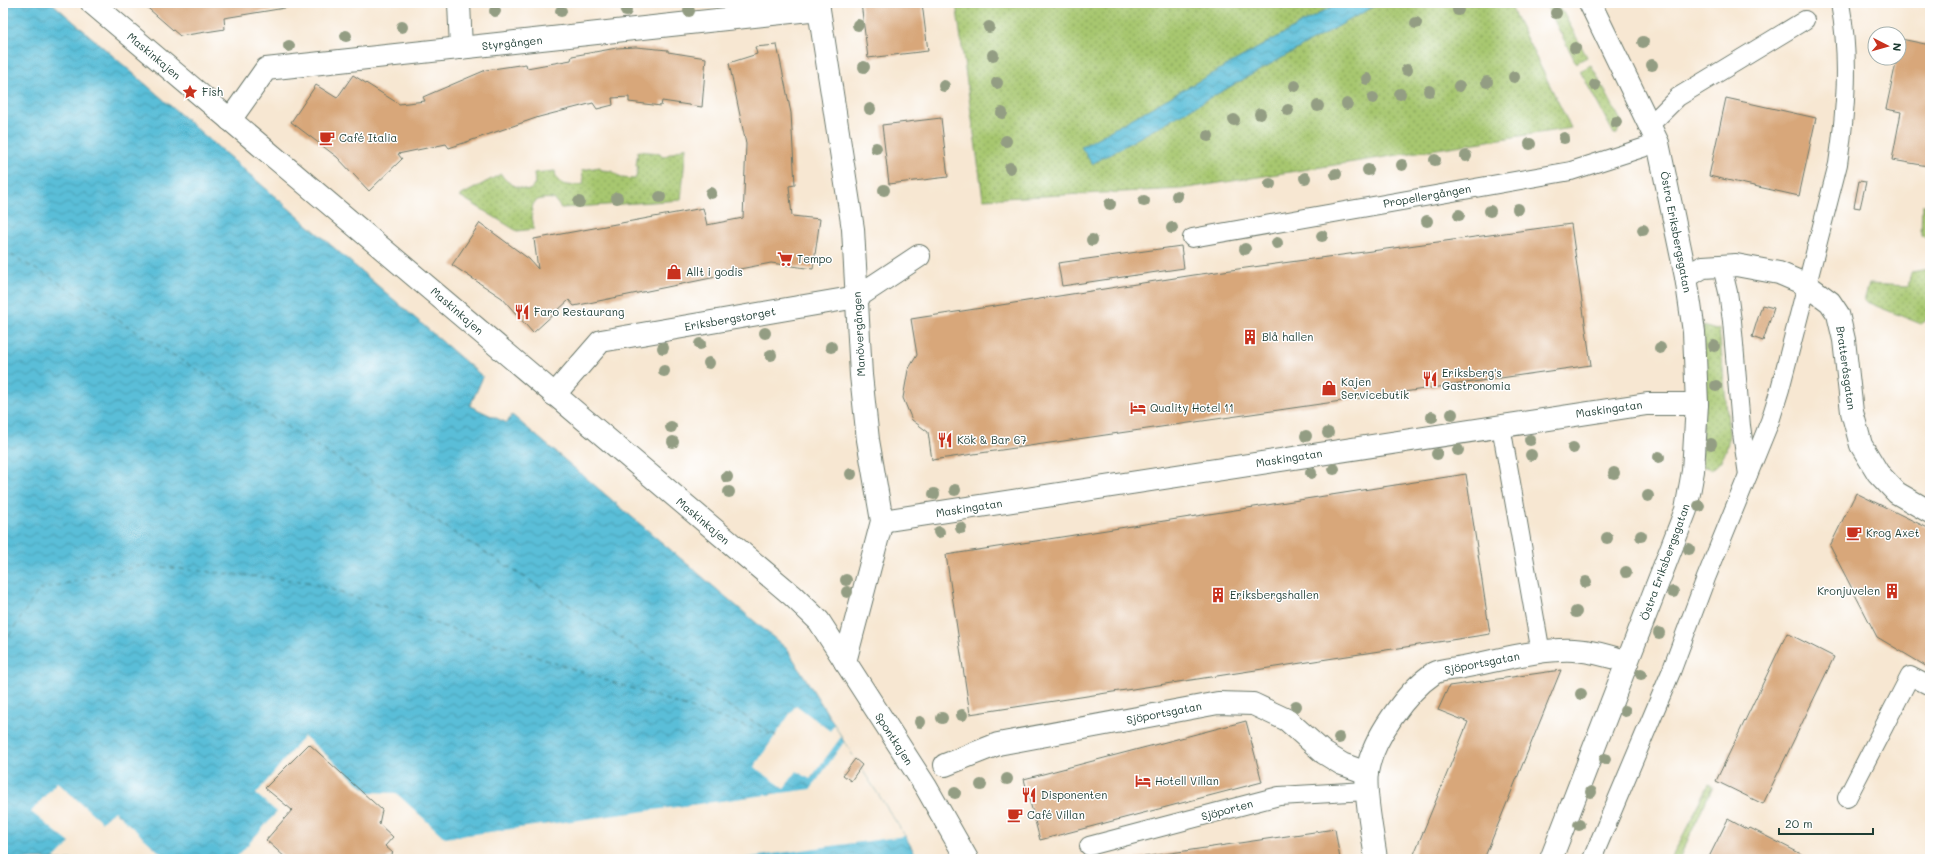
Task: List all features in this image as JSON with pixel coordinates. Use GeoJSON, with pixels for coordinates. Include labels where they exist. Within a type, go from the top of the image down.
{"type":"FeatureCollection","features":[{"type":"Feature","properties":{"kind":"street","name":"Maskinkajen"},"geometry":{"type":"LineString","coordinates":[[92,3],[793,596],[819,621]]}},
{"type":"Feature","properties":{"kind":"street"},"geometry":{"type":"LineString","coordinates":[[459,3],[461,48]]}},
{"type":"Feature","properties":{"kind":"street","name":"Östra Eriksbergsgatan"},"geometry":{"type":"LineString","coordinates":[[1551,859],[1686,510],[1693,471],[1697,404],[1694,332],[1686,277],[1654,134],[1590,3]]}},
{"type":"Feature","properties":{"kind":"street","name":"Styrgången"},"geometry":{"type":"LineString","coordinates":[[230,120],[266,70],[819,6]]}},
{"type":"Feature","properties":{"kind":"street","name":"Manövergången"},"geometry":{"type":"LineString","coordinates":[[819,6],[853,229],[862,389],[868,440],[882,521],[845,662]]}},
{"type":"Feature","properties":{"kind":"street","name":"Eriksbergstorget"},"geometry":{"type":"LineString","coordinates":[[554,395],[601,341],[857,297],[919,256]]}},
{"type":"Feature","properties":{"kind":"street","name":"Bratteråsgatan"},"geometry":{"type":"LineString","coordinates":[[1686,277],[1703,268],[1736,265],[1779,273],[1807,285],[1830,302],[1838,314],[1844,340],[1852,412],[1861,445],[1878,473],[1897,493],[1930,512]]}},
{"type":"Feature","properties":{"kind":"street","name":"Maskingatan"},"geometry":{"type":"LineString","coordinates":[[882,521],[1647,404],[1697,404]]}},
{"type":"Feature","properties":{"kind":"street","name":"Spontkajen"},"geometry":{"type":"LineString","coordinates":[[819,621],[926,787],[967,859]]}},
{"type":"Feature","properties":{"kind":"street","name":"Sjöportsgatan"},"geometry":{"type":"LineString","coordinates":[[1376,859],[1367,782],[1372,754],[1384,730],[1400,708],[1418,687],[1436,672],[1541,653],[1573,650],[1601,654],[1627,662]]}},
{"type":"Feature","properties":{"kind":"street","name":"Sjöportsgatan"},"geometry":{"type":"LineString","coordinates":[[945,765],[998,744],[1218,703],[1253,704],[1287,720],[1324,753],[1367,782]]}},
{"type":"Feature","properties":{"kind":"lane"},"geometry":{"type":"LineString","coordinates":[[1592,859],[1671,672],[1706,578],[1749,476],[1780,390],[1838,164],[1845,115],[1846,58],[1840,3]]}},
{"type":"Feature","properties":{"kind":"lane"},"geometry":{"type":"LineString","coordinates":[[1654,134],[1678,97],[1805,20]]}},
{"type":"Feature","properties":{"kind":"lane","name":"Propellergången"},"geometry":{"type":"LineString","coordinates":[[1192,238],[1571,171],[1654,134]]}},
{"type":"Feature","properties":{"kind":"lane"},"geometry":{"type":"LineString","coordinates":[[1722,267],[1728,292],[1732,321],[1741,426],[1749,476]]}},
{"type":"Feature","properties":{"kind":"lane"},"geometry":{"type":"LineString","coordinates":[[1501,426],[1541,653]]}},
{"type":"Feature","properties":{"kind":"lane"},"geometry":{"type":"LineString","coordinates":[[1847,798],[1910,676],[1930,686]]}},
{"type":"Feature","properties":{"kind":"lane","name":"Sjöporten"},"geometry":{"type":"LineString","coordinates":[[1089,846],[1279,796],[1367,782]]}},
{"type":"Feature","properties":{"kind":"green space"},"geometry":{"type":"Polygon","coordinates":[[[956,3],[1509,3],[1571,128],[1181,189],[983,199],[956,3]]]}},
{"type":"Feature","properties":{"kind":"green space"},"geometry":{"type":"Polygon","coordinates":[[[1545,3],[1558,3],[1587,57],[1576,63],[1545,3]]]}},
{"type":"Feature","properties":{"kind":"green space"},"geometry":{"type":"Polygon","coordinates":[[[1591,65],[1621,121],[1617,134],[1614,134],[1580,71],[1591,65]]]}},
{"type":"Feature","properties":{"kind":"green space"},"geometry":{"type":"Polygon","coordinates":[[[686,147],[681,200],[561,208],[554,199],[539,200],[535,202],[532,210],[534,229],[517,231],[460,196],[501,174],[506,181],[518,187],[530,190],[535,184],[534,173],[555,171],[558,180],[565,185],[584,184],[582,170],[600,167],[601,170],[612,171],[621,178],[635,179],[638,166],[636,166],[638,151],[660,153],[663,157],[686,147]]]}},
{"type":"Feature","properties":{"kind":"green space"},"geometry":{"type":"Polygon","coordinates":[[[1922,205],[1930,205],[1930,241],[1921,235],[1922,205]]]}},
{"type":"Feature","properties":{"kind":"green space"},"geometry":{"type":"Polygon","coordinates":[[[1930,269],[1930,318],[1921,324],[1864,301],[1869,284],[1908,286],[1911,272],[1930,269]]]}},
{"type":"Feature","properties":{"kind":"green space"},"geometry":{"type":"Polygon","coordinates":[[[1703,326],[1716,330],[1719,328],[1729,432],[1725,453],[1719,463],[1711,469],[1702,466],[1703,326]]]}},
{"type":"Feature","properties":{"kind":"green space"},"geometry":{"type":"Polygon","coordinates":[[[1709,784],[1712,788],[1679,859],[1671,859],[1709,784]]]}},
{"type":"Feature","properties":{"kind":"water"},"geometry":{"type":"Polygon","coordinates":[[[3,3],[52,3],[483,377],[470,406],[507,423],[512,415],[787,649],[918,859],[3,859],[3,3]]]}},
{"type":"Feature","properties":{"kind":"water"},"geometry":{"type":"Polygon","coordinates":[[[1338,3],[1380,3],[1092,164],[1081,147],[1338,3]]]}},
{"type":"Feature","properties":{"kind":"pier"},"geometry":{"type":"Polygon","coordinates":[[[796,705],[830,731],[834,724],[841,737],[810,779],[797,771],[784,788],[754,767],[796,705]]]}},
{"type":"Feature","properties":{"kind":"pier"},"geometry":{"type":"Polygon","coordinates":[[[304,736],[369,792],[396,793],[445,838],[811,789],[844,742],[905,836],[737,859],[235,859],[277,812],[256,794],[304,736]]]}},
{"type":"Feature","properties":{"kind":"pier"},"geometry":{"type":"Polygon","coordinates":[[[57,782],[102,822],[114,811],[167,859],[54,859],[70,843],[31,812],[57,782]]]}},
{"type":"Feature","properties":{"kind":"building"},"geometry":{"type":"Polygon","coordinates":[[[142,3],[309,4],[224,18],[225,29],[180,36],[142,3]]]}},
{"type":"Feature","properties":{"kind":"building"},"geometry":{"type":"Polygon","coordinates":[[[861,3],[922,3],[928,51],[868,58],[861,3]]]}},
{"type":"Feature","properties":{"kind":"building"},"geometry":{"type":"Polygon","coordinates":[[[1907,40],[1930,45],[1930,154],[1928,166],[1892,160],[1901,112],[1886,109],[1895,66],[1907,66],[1907,40]]]}},
{"type":"Feature","properties":{"kind":"building"},"geometry":{"type":"Polygon","coordinates":[[[777,45],[791,113],[795,185],[789,186],[792,216],[820,219],[813,269],[771,263],[719,273],[721,276],[574,306],[569,300],[533,333],[502,298],[452,265],[480,223],[529,259],[538,269],[534,239],[703,208],[707,225],[743,218],[746,144],[729,63],[757,54],[755,47],[777,45]]]}},
{"type":"Feature","properties":{"kind":"building"},"geometry":{"type":"Polygon","coordinates":[[[636,47],[668,50],[668,52],[706,58],[702,107],[662,101],[661,106],[629,102],[629,97],[612,98],[613,105],[597,109],[593,103],[539,117],[449,148],[446,144],[398,154],[402,159],[369,191],[337,157],[291,122],[316,85],[337,98],[353,75],[399,104],[425,101],[423,97],[486,70],[526,64],[527,68],[571,60],[572,56],[617,48],[636,47]]]}},
{"type":"Feature","properties":{"kind":"building"},"geometry":{"type":"Polygon","coordinates":[[[1726,98],[1816,118],[1799,196],[1709,176],[1726,98]]]}},
{"type":"Feature","properties":{"kind":"building"},"geometry":{"type":"Polygon","coordinates":[[[941,118],[948,177],[889,184],[882,125],[941,118]]]}},
{"type":"Feature","properties":{"kind":"building"},"geometry":{"type":"Polygon","coordinates":[[[1859,181],[1866,182],[1860,208],[1854,207],[1859,181]]]}},
{"type":"Feature","properties":{"kind":"building","name":"Blå hallen"},"geometry":{"type":"Polygon","coordinates":[[[1571,224],[1591,365],[932,460],[928,432],[912,420],[903,398],[908,370],[917,355],[911,319],[1194,275],[1571,224]]]}},
{"type":"Feature","properties":{"kind":"building"},"geometry":{"type":"Polygon","coordinates":[[[1181,246],[1184,268],[1062,286],[1058,263],[1181,246]]]}},
{"type":"Feature","properties":{"kind":"building"},"geometry":{"type":"Polygon","coordinates":[[[1762,305],[1774,308],[1763,341],[1752,337],[1762,305]]]}},
{"type":"Feature","properties":{"kind":"building","name":"Eriksbergshallen"},"geometry":{"type":"Polygon","coordinates":[[[1466,474],[1490,634],[970,714],[946,555],[1466,474]]]}},
{"type":"Feature","properties":{"kind":"building","name":"Kronjuvelen"},"geometry":{"type":"Polygon","coordinates":[[[1856,493],[1930,529],[1929,668],[1877,637],[1830,546],[1856,493]]]}},
{"type":"Feature","properties":{"kind":"building"},"geometry":{"type":"Polygon","coordinates":[[[1787,633],[1834,657],[1763,804],[1716,781],[1787,633]]]}},
{"type":"Feature","properties":{"kind":"building"},"geometry":{"type":"Polygon","coordinates":[[[1561,670],[1484,859],[1412,859],[1468,722],[1438,710],[1449,686],[1561,670]]]}},
{"type":"Feature","properties":{"kind":"building","name":"Hotell Villan"},"geometry":{"type":"Polygon","coordinates":[[[1246,721],[1262,782],[1040,840],[1024,779],[1246,721]]]}},
{"type":"Feature","properties":{"kind":"building"},"geometry":{"type":"Polygon","coordinates":[[[309,744],[382,810],[379,824],[393,837],[385,846],[393,853],[386,859],[287,859],[266,840],[292,810],[265,788],[309,744]]]}},
{"type":"Feature","properties":{"kind":"building"},"geometry":{"type":"Polygon","coordinates":[[[855,759],[862,765],[851,781],[843,775],[855,759]]]}},
{"type":"Feature","properties":{"kind":"building"},"geometry":{"type":"Polygon","coordinates":[[[1728,819],[1748,830],[1750,828],[1811,859],[1708,859],[1728,819]]]}},
{"type":"Feature","properties":{"kind":"building"},"geometry":{"type":"Polygon","coordinates":[[[1335,829],[1340,859],[1137,859],[1137,858],[1335,829]]]}},
{"type":"Feature","properties":{"kind":"ferry route"},"geometry":{"type":"LineString","coordinates":[[3,250],[66,287],[776,736],[309,582],[143,565],[39,590],[3,645]]}},
{"type":"Feature","properties":{"kind":"place","name":"Fish"},"geometry":{"type":"Point","coordinates":[190,92]}},
{"type":"Feature","properties":{"kind":"place","name":"Café Italia"},"geometry":{"type":"Point","coordinates":[327,138]}},
{"type":"Feature","properties":{"kind":"place","name":"Tempo"},"geometry":{"type":"Point","coordinates":[785,259]}},
{"type":"Feature","properties":{"kind":"place","name":"Allt i godis"},"geometry":{"type":"Point","coordinates":[674,272]}},
{"type":"Feature","properties":{"kind":"place","name":"Faro Restaurang"},"geometry":{"type":"Point","coordinates":[522,312]}},
{"type":"Feature","properties":{"kind":"place","name":"Blå hallen"},"geometry":{"type":"Point","coordinates":[1250,337]}},
{"type":"Feature","properties":{"kind":"place","name":"Eriksberg's Gastronomia"},"geometry":{"type":"Point","coordinates":[1430,379]}},
{"type":"Feature","properties":{"kind":"place","name":"Kajen Servicebutik"},"geometry":{"type":"Point","coordinates":[1329,388]}},
{"type":"Feature","properties":{"kind":"place","name":"Quality Hotel 11"},"geometry":{"type":"Point","coordinates":[1138,408]}},
{"type":"Feature","properties":{"kind":"place","name":"Kök & Bar 67"},"geometry":{"type":"Point","coordinates":[945,440]}},
{"type":"Feature","properties":{"kind":"place","name":"Krog Axet"},"geometry":{"type":"Point","coordinates":[1854,533]}},
{"type":"Feature","properties":{"kind":"place","name":"Kronjuvelen"},"geometry":{"type":"Point","coordinates":[1892,591]}},
{"type":"Feature","properties":{"kind":"place","name":"Eriksbergshallen"},"geometry":{"type":"Point","coordinates":[1218,595]}},
{"type":"Feature","properties":{"kind":"place","name":"Hotell Villan"},"geometry":{"type":"Point","coordinates":[1143,781]}},
{"type":"Feature","properties":{"kind":"place","name":"Disponenten"},"geometry":{"type":"Point","coordinates":[1029,795]}},
{"type":"Feature","properties":{"kind":"place","name":"Café Villan"},"geometry":{"type":"Point","coordinates":[1015,815]}}]}
